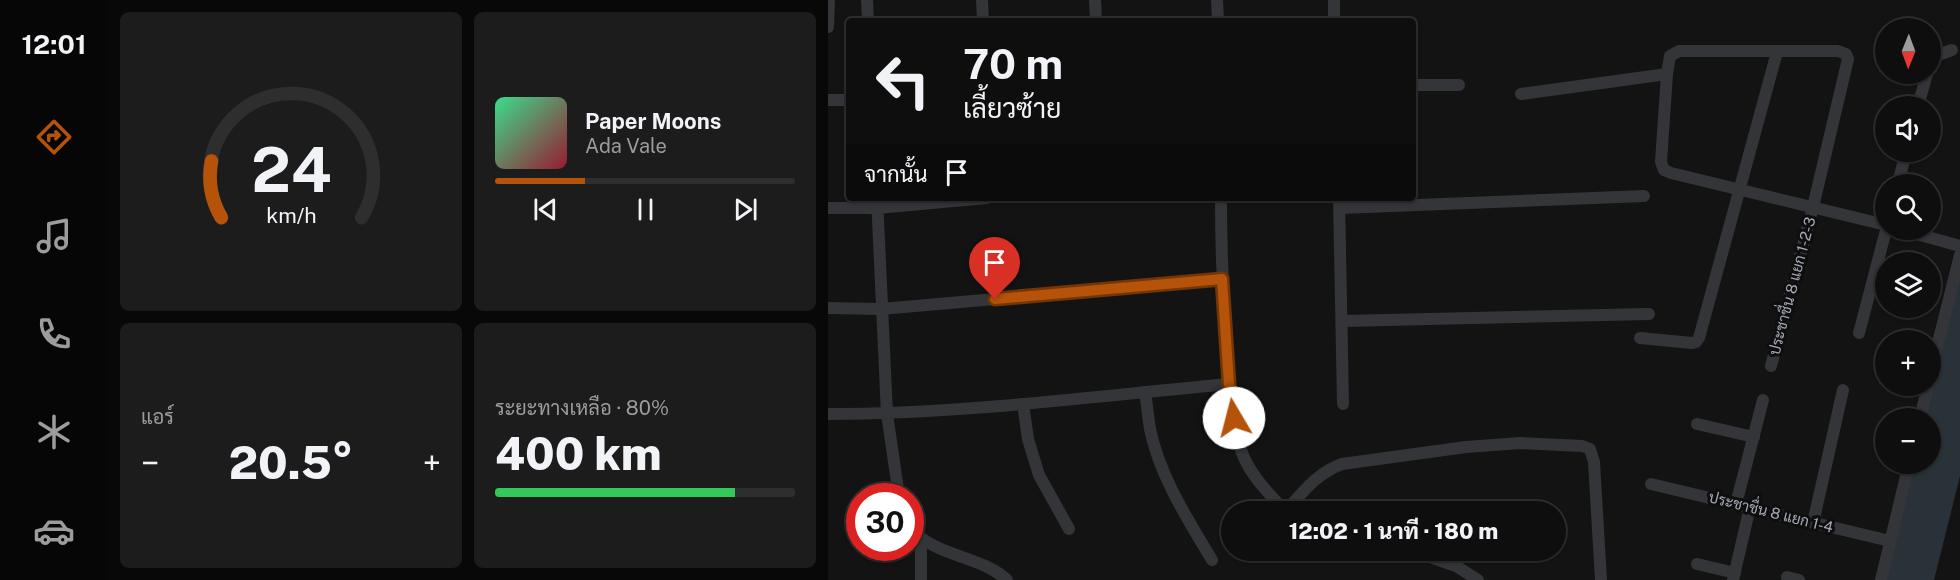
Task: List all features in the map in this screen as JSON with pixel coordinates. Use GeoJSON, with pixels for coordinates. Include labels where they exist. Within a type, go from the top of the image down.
{"type":"FeatureCollection","features":[{"type":"Feature","properties":{"kind":"street"},"geometry":{"type":"LineString","coordinates":[[828,27],[829,0]]}},
{"type":"Feature","properties":{"kind":"street"},"geometry":{"type":"LineString","coordinates":[[867,0],[868,18]]}},
{"type":"Feature","properties":{"kind":"street"},"geometry":{"type":"LineString","coordinates":[[982,0],[983,18]]}},
{"type":"Feature","properties":{"kind":"street"},"geometry":{"type":"LineString","coordinates":[[1095,0],[1096,18]]}},
{"type":"Feature","properties":{"kind":"street"},"geometry":{"type":"LineString","coordinates":[[1217,0],[1218,18]]}},
{"type":"Feature","properties":{"kind":"street"},"geometry":{"type":"LineString","coordinates":[[1334,0],[1334,18]]}},
{"type":"Feature","properties":{"kind":"street"},"geometry":{"type":"LineString","coordinates":[[1941,54],[1952,50]]}},
{"type":"Feature","properties":{"kind":"street"},"geometry":{"type":"LineString","coordinates":[[1640,338],[1684,343],[1696,342],[1739,189],[1778,52],[1679,51],[1670,56],[1667,74],[1661,162],[1664,170],[1739,189],[1875,222]]}},
{"type":"Feature","properties":{"kind":"street","name":"ประชาชื่น 8 แยก 1-2-3"},"geometry":{"type":"LineString","coordinates":[[1771,366],[1813,207],[1848,59],[1846,54],[1838,51],[1778,52]]}},
{"type":"Feature","properties":{"kind":"street"},"geometry":{"type":"LineString","coordinates":[[1521,94],[1667,74]]}},
{"type":"Feature","properties":{"kind":"street"},"geometry":{"type":"LineString","coordinates":[[1416,85],[1460,85]]}},
{"type":"Feature","properties":{"kind":"street"},"geometry":{"type":"LineString","coordinates":[[828,100],[846,99]]}},
{"type":"Feature","properties":{"kind":"street"},"geometry":{"type":"LineString","coordinates":[[1344,404],[1340,203],[1644,196]]}},
{"type":"Feature","properties":{"kind":"street"},"geometry":{"type":"LineString","coordinates":[[828,208],[921,201]]}},
{"type":"Feature","properties":{"kind":"street"},"geometry":{"type":"LineString","coordinates":[[1221,201],[1222,279],[1229,384],[1236,434],[1251,472],[1277,501]]}},
{"type":"Feature","properties":{"kind":"street"},"geometry":{"type":"LineString","coordinates":[[877,203],[887,414],[897,483]]}},
{"type":"Feature","properties":{"kind":"street"},"geometry":{"type":"LineString","coordinates":[[1859,333],[1883,240]]}},
{"type":"Feature","properties":{"kind":"street"},"geometry":{"type":"LineString","coordinates":[[1938,240],[1960,246]]}},
{"type":"Feature","properties":{"kind":"street"},"geometry":{"type":"LineString","coordinates":[[1941,331],[1960,255]]}},
{"type":"Feature","properties":{"kind":"street"},"geometry":{"type":"LineString","coordinates":[[828,309],[881,309],[1222,279]]}},
{"type":"Feature","properties":{"kind":"street"},"geometry":{"type":"LineString","coordinates":[[1343,321],[1649,314]]}},
{"type":"Feature","properties":{"kind":"street"},"geometry":{"type":"LineString","coordinates":[[828,414],[887,414],[1023,404],[1229,384]]}},
{"type":"Feature","properties":{"kind":"street"},"geometry":{"type":"LineString","coordinates":[[1813,523],[1843,390]]}},
{"type":"Feature","properties":{"kind":"street"},"geometry":{"type":"LineString","coordinates":[[1145,392],[1150,429],[1159,459],[1180,506],[1212,560]]}},
{"type":"Feature","properties":{"kind":"street"},"geometry":{"type":"LineString","coordinates":[[1736,504],[1763,400]]}},
{"type":"Feature","properties":{"kind":"street"},"geometry":{"type":"LineString","coordinates":[[1023,404],[1028,438],[1039,475],[1069,529]]}},
{"type":"Feature","properties":{"kind":"street"},"geometry":{"type":"LineString","coordinates":[[1697,424],[1754,437]]}},
{"type":"Feature","properties":{"kind":"street"},"geometry":{"type":"LineString","coordinates":[[1295,501],[1317,477],[1342,464],[1466,447],[1520,443],[1582,446],[1590,449],[1594,462],[1601,580]]}},
{"type":"Feature","properties":{"kind":"street"},"geometry":{"type":"LineString","coordinates":[[1881,580],[1907,474]]}},
{"type":"Feature","properties":{"kind":"street","name":"ประชาชื่น 8 แยก 1-4"},"geometry":{"type":"LineString","coordinates":[[1651,484],[1890,541]]}},
{"type":"Feature","properties":{"kind":"street"},"geometry":{"type":"LineString","coordinates":[[1697,564],[1734,576],[1750,507]]}},
{"type":"Feature","properties":{"kind":"street"},"geometry":{"type":"LineString","coordinates":[[924,541],[941,550],[988,568],[1007,580]]}},
{"type":"Feature","properties":{"kind":"street"},"geometry":{"type":"LineString","coordinates":[[921,561],[921,580]]}},
{"type":"Feature","properties":{"kind":"street"},"geometry":{"type":"LineString","coordinates":[[1442,561],[1456,566],[1478,580]]}},
{"type":"Feature","properties":{"kind":"shaded area"},"geometry":{"type":"Polygon","coordinates":[[[1960,275],[1960,476],[1934,580],[1884,580],[1910,474],[1941,474],[1941,408],[1927,408],[1930,396],[1941,396],[1941,350],[1960,275]]]}},
{"type":"Feature","properties":{"kind":"route"},"geometry":{"type":"LineString","coordinates":[[995,299],[1222,279],[1229,384],[1234,418]]}}]}
